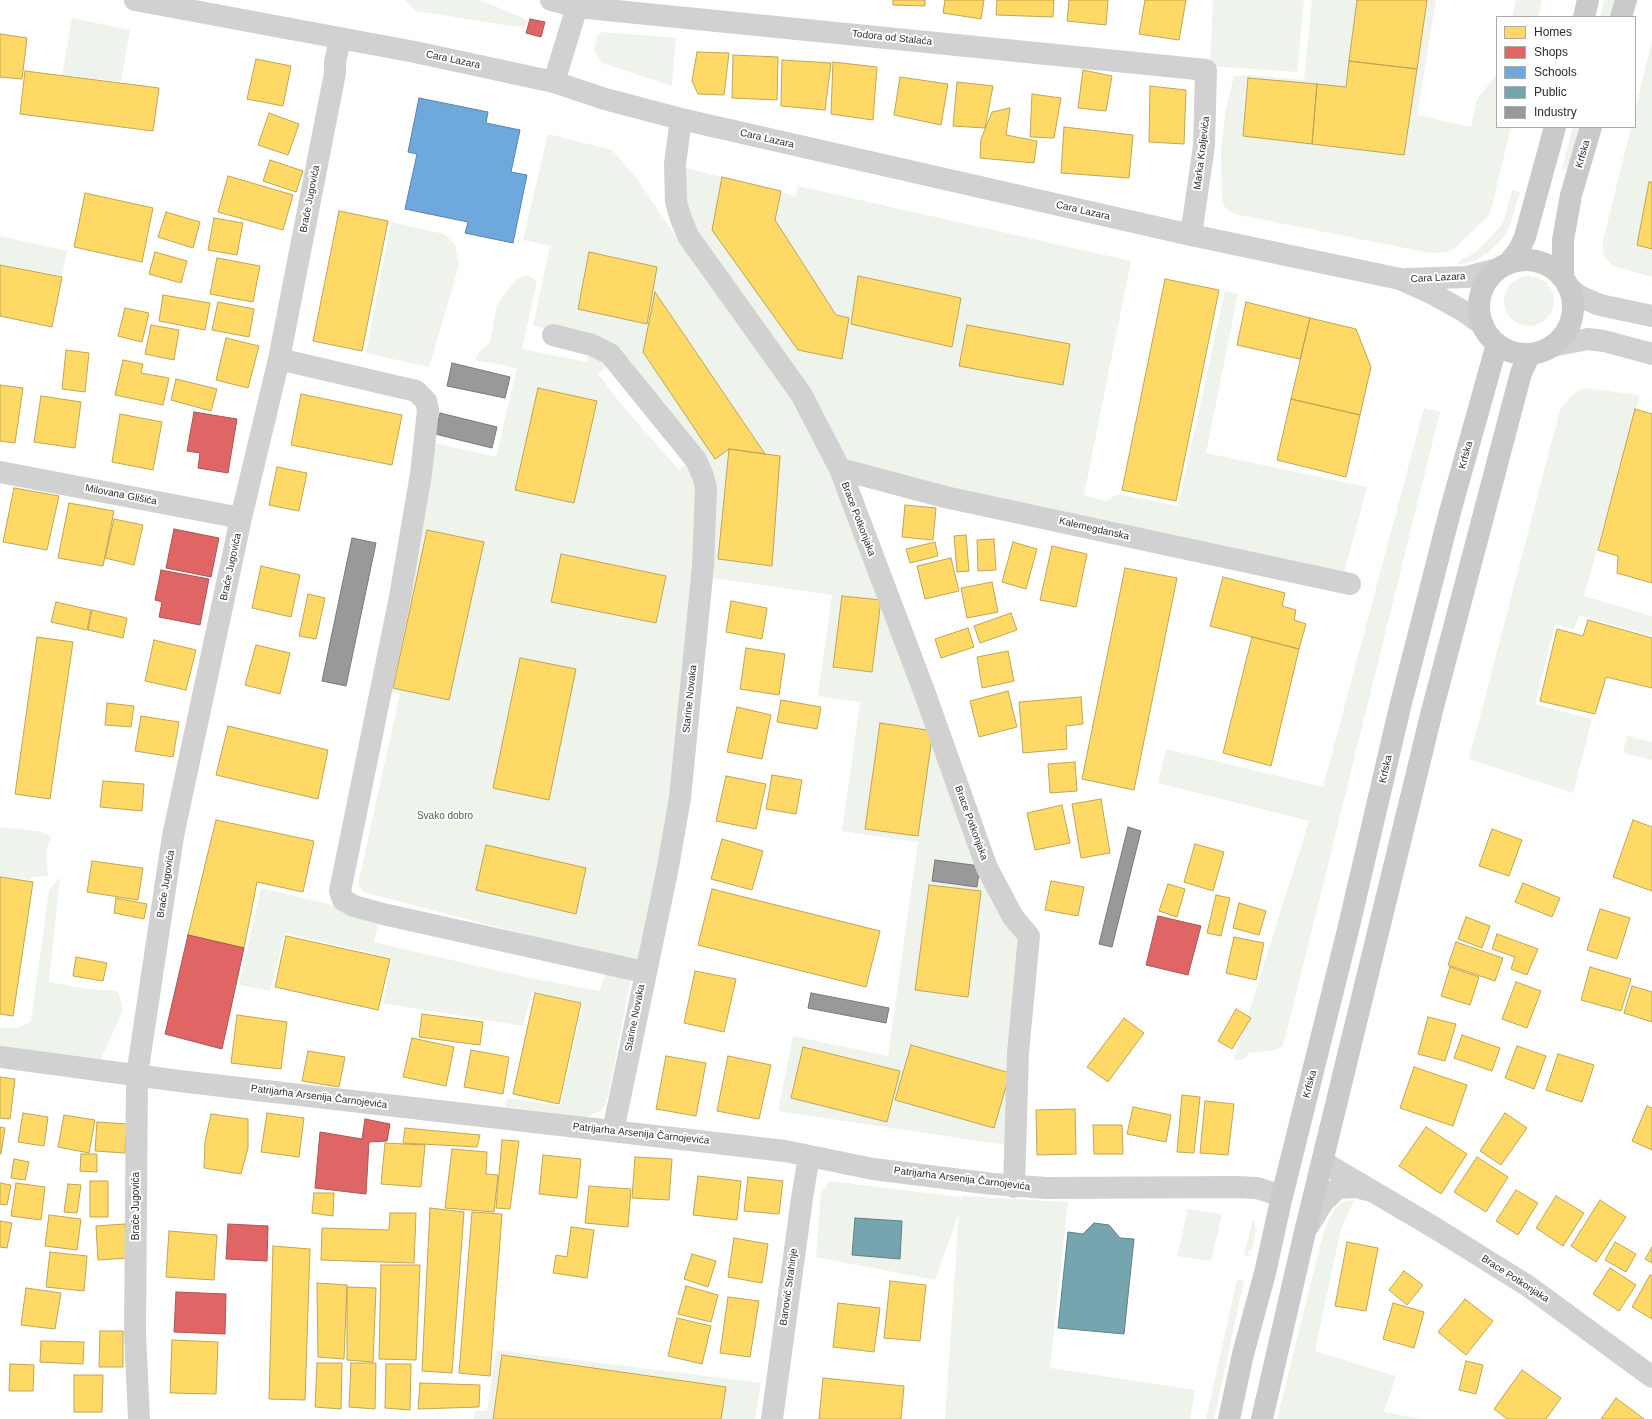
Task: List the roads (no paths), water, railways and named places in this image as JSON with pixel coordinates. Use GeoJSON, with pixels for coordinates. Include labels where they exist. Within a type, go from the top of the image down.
{"type":"FeatureCollection","features":[{"type":"Feature","properties":{"kind":"main road"},"geometry":{"type":"LineString","coordinates":[[1584,16],[1588,0]]}},
{"type":"Feature","properties":{"kind":"main road"},"geometry":{"type":"LineString","coordinates":[[1621,16],[1626,0]]}},
{"type":"Feature","properties":{"kind":"main road"},"geometry":{"type":"LineString","coordinates":[[1503,267],[1520,260],[1542,263],[1566,282],[1573,303],[1571,319],[1567,330],[1552,346],[1541,352],[1518,354],[1496,344],[1488,335],[1479,311],[1483,288],[1519,250],[1525,237],[1555,128]]}},
{"type":"Feature","properties":{"kind":"main road","name":"Krfska"},"geometry":{"type":"LineString","coordinates":[[1566,282],[1563,240],[1571,195],[1591,128]]}},
{"type":"Feature","properties":{"kind":"main road","name":"Krfska"},"geometry":{"type":"LineString","coordinates":[[1229,1419],[1282,1196],[1348,930],[1400,707],[1448,520],[1496,344]]}},
{"type":"Feature","properties":{"kind":"main road"},"geometry":{"type":"LineString","coordinates":[[1262,1419],[1304,1236],[1443,666],[1521,373],[1530,354]]}},
{"type":"Feature","properties":{"kind":"street","name":"Cara Lazara"},"geometry":{"type":"LineString","coordinates":[[135,0],[415,52],[554,82],[605,99],[681,119],[1190,236],[1400,280],[1433,294],[1465,312],[1483,325]]}},
{"type":"Feature","properties":{"kind":"street"},"geometry":{"type":"LineString","coordinates":[[551,0],[578,4],[554,82]]}},
{"type":"Feature","properties":{"kind":"street","name":"Todora od Stalaća"},"geometry":{"type":"LineString","coordinates":[[578,4],[1206,70]]}},
{"type":"Feature","properties":{"kind":"street","name":"Braće Jugovića"},"geometry":{"type":"LineString","coordinates":[[139,1419],[135,1334],[137,1076],[173,836],[241,518],[279,359],[335,73],[335,62],[340,39]]}},
{"type":"Feature","properties":{"kind":"street","name":"Marka Kraljevića"},"geometry":{"type":"LineString","coordinates":[[1190,236],[1204,146],[1206,70]]}},
{"type":"Feature","properties":{"kind":"street","name":"Brace Potkonjaka"},"geometry":{"type":"LineString","coordinates":[[681,119],[675,164],[676,202],[688,236],[800,394],[840,469],[924,691],[986,868],[1013,917],[1029,936],[1018,1053],[1014,1187]]}},
{"type":"Feature","properties":{"kind":"street","name":"Cara Lazara"},"geometry":{"type":"LineString","coordinates":[[1400,280],[1467,277],[1503,267]]}},
{"type":"Feature","properties":{"kind":"street"},"geometry":{"type":"LineString","coordinates":[[1566,282],[1581,297],[1600,305],[1652,316]]}},
{"type":"Feature","properties":{"kind":"street","name":"Starine Novaka"},"geometry":{"type":"LineString","coordinates":[[552,334],[592,345],[610,354],[696,460],[703,476],[706,488],[702,566],[681,784],[668,868],[644,972],[613,1131]]}},
{"type":"Feature","properties":{"kind":"street"},"geometry":{"type":"LineString","coordinates":[[1552,346],[1588,339],[1604,341],[1652,354]]}},
{"type":"Feature","properties":{"kind":"street"},"geometry":{"type":"LineString","coordinates":[[279,359],[416,391],[426,401],[428,410],[421,474],[400,597],[340,892],[347,903],[383,914],[644,972]]}},
{"type":"Feature","properties":{"kind":"street","name":"Kalemegdanska"},"geometry":{"type":"LineString","coordinates":[[840,469],[945,497],[1350,584]]}},
{"type":"Feature","properties":{"kind":"street","name":"Milovana Glišića"},"geometry":{"type":"LineString","coordinates":[[0,472],[241,518]]}},
{"type":"Feature","properties":{"kind":"street","name":"Patrijarha Arsenija Čarnojevića"},"geometry":{"type":"LineString","coordinates":[[0,1057],[137,1076],[785,1151],[873,1169],[1014,1187],[1236,1187],[1257,1188],[1282,1196]]}},
{"type":"Feature","properties":{"kind":"street","name":"Banović Strahinje"},"geometry":{"type":"LineString","coordinates":[[772,1419],[809,1156]]}},
{"type":"Feature","properties":{"kind":"street","name":"Brace Potkonjaka"},"geometry":{"type":"LineString","coordinates":[[1323,1162],[1435,1228],[1528,1286],[1652,1377]]}},
{"type":"Feature","properties":{"kind":"street","name":"Brace Potkonjaka"},"geometry":{"type":"LineString","coordinates":[[1304,1236],[1314,1213],[1338,1188],[1356,1187],[1371,1191]]}},
{"type":"Feature","properties":{"kind":"park label","name":"Svako dobro"},"geometry":{"type":"Point","coordinates":[445,816]}}]}
